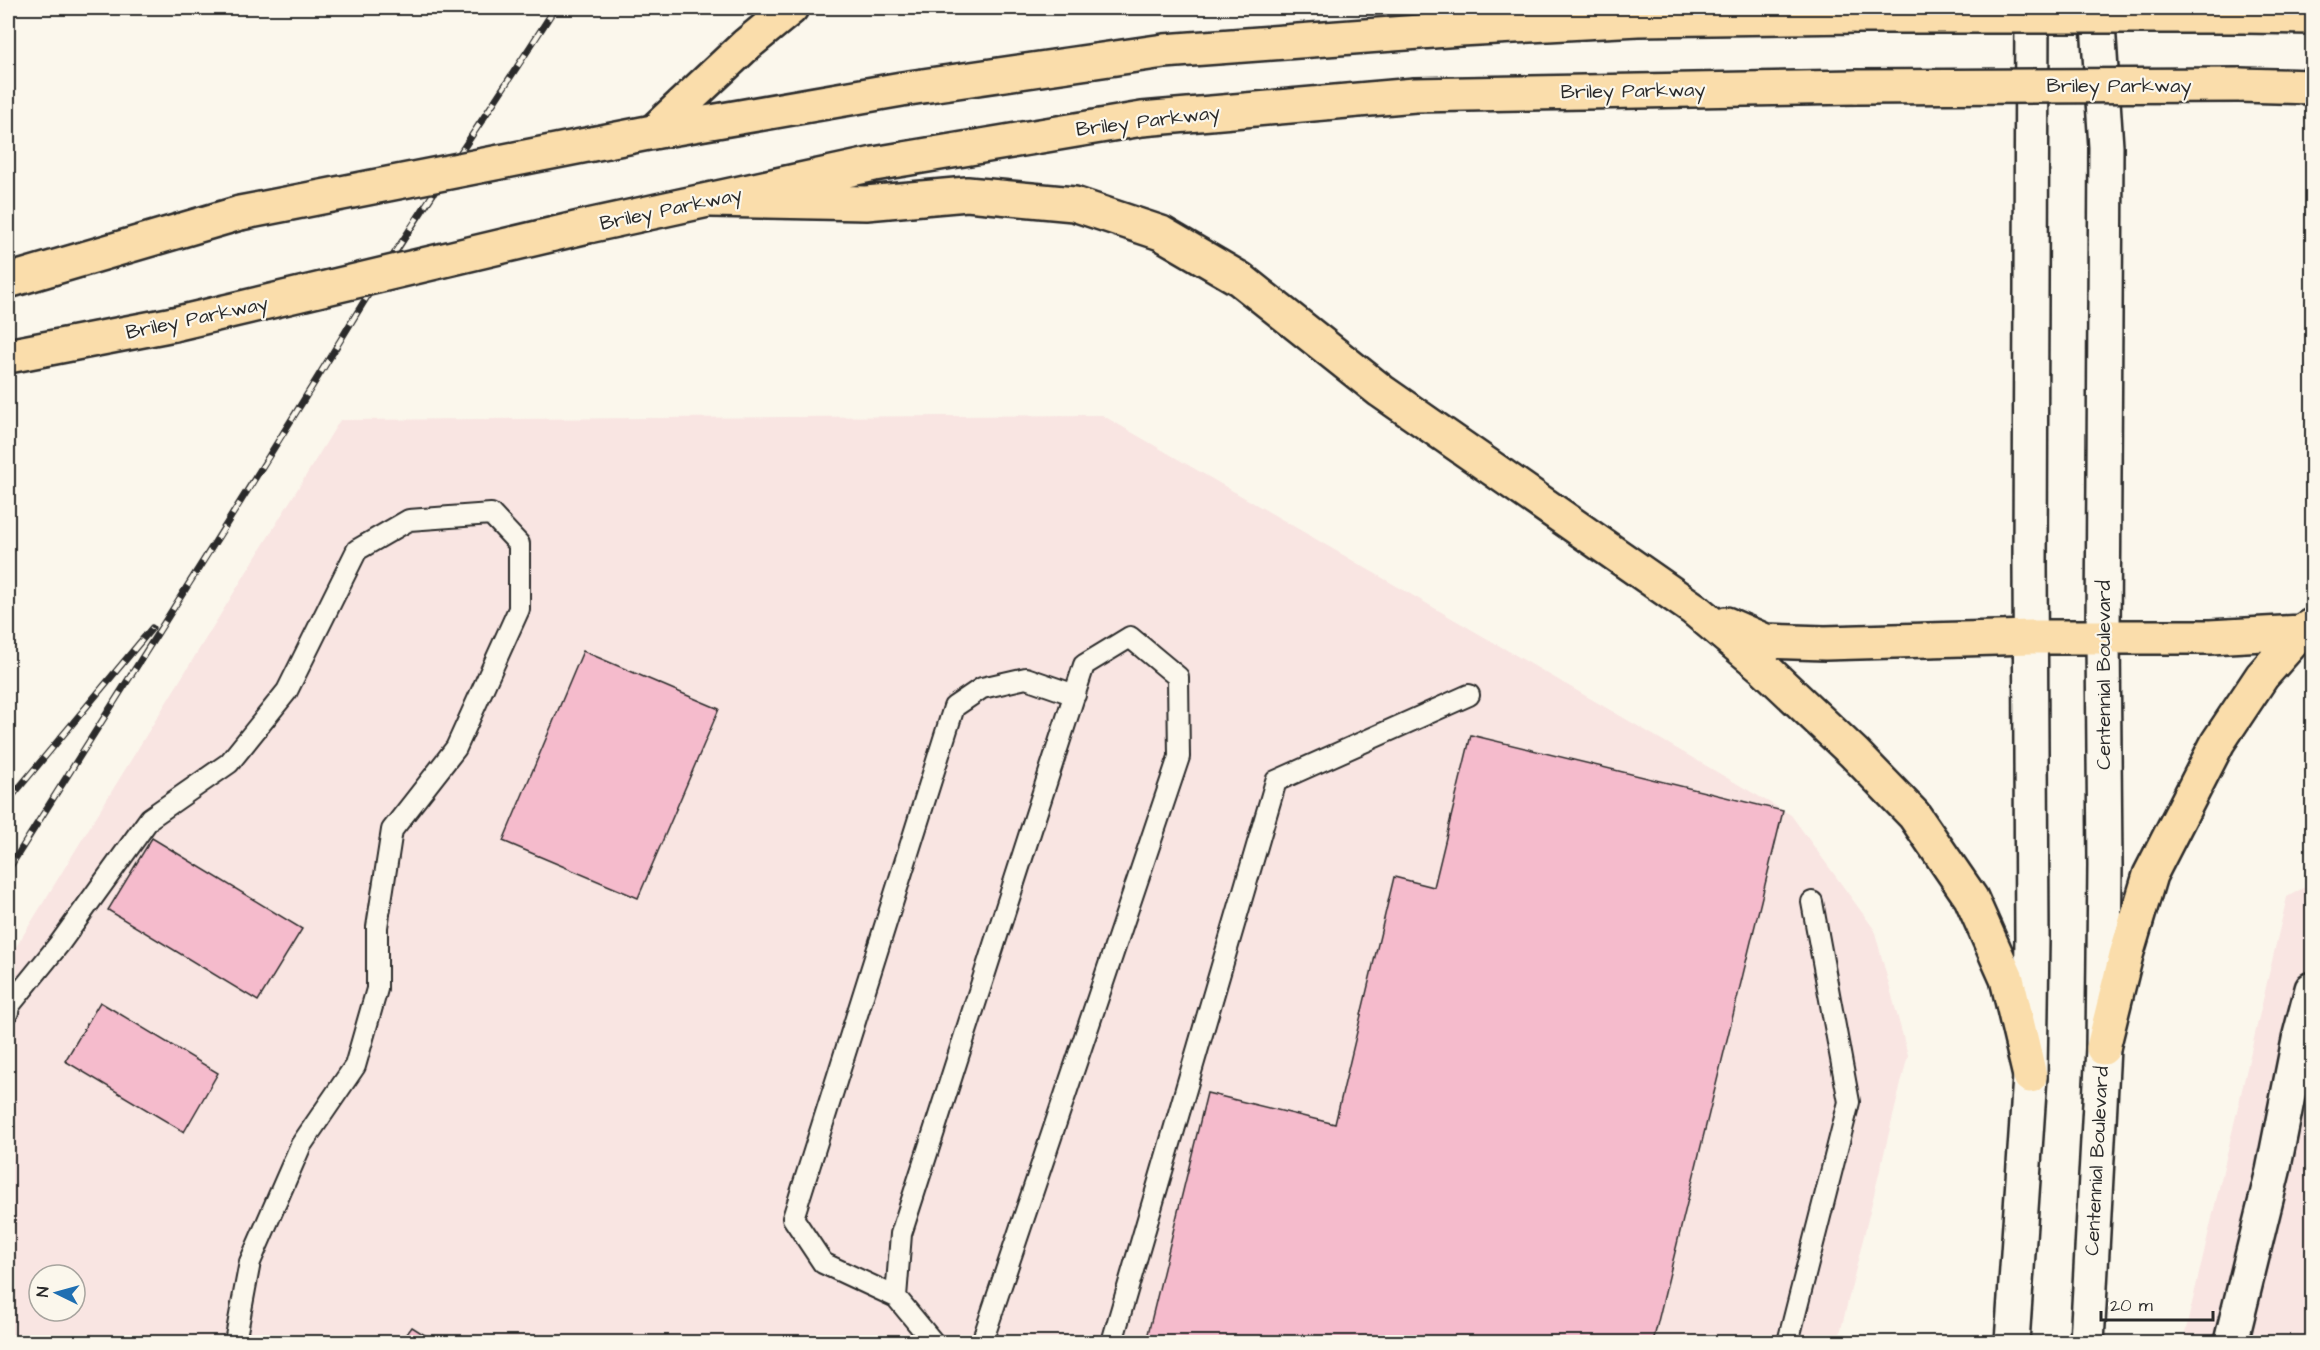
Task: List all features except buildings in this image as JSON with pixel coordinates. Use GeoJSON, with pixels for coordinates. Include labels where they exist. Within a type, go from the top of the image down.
{"type":"FeatureCollection","features":[{"type":"Feature","properties":{"kind":"highway"},"geometry":{"type":"LineString","coordinates":[[652,132],[746,45],[790,8]]}},
{"type":"Feature","properties":{"kind":"highway"},"geometry":{"type":"LineString","coordinates":[[1593,8],[1638,19]]}},
{"type":"Feature","properties":{"kind":"highway"},"geometry":{"type":"LineString","coordinates":[[8,281],[240,213],[652,132],[902,89],[1164,51],[1460,29],[1638,19],[1858,16],[2313,17]]}},
{"type":"Feature","properties":{"kind":"highway","name":"Briley Parkway"},"geometry":{"type":"LineString","coordinates":[[8,356],[174,324],[588,226],[874,164],[1142,118],[1415,95],[1857,87],[2238,85],[2313,87]]}},
{"type":"Feature","properties":{"kind":"highway"},"geometry":{"type":"LineString","coordinates":[[711,200],[866,203],[967,194],[1074,204],[1161,233],[1240,279],[1381,391],[1694,609],[1771,675],[1854,753],[1914,815],[1971,898],[2007,979],[2030,1076]]}},
{"type":"Feature","properties":{"kind":"highway"},"geometry":{"type":"LineString","coordinates":[[1694,609],[1765,641],[1825,643],[2031,637],[2210,637],[2307,629]]}},
{"type":"Feature","properties":{"kind":"highway"},"geometry":{"type":"LineString","coordinates":[[2103,1048],[2126,955],[2150,874],[2218,742],[2262,676],[2307,629]]}},
{"type":"Feature","properties":{"kind":"main road"},"geometry":{"type":"LineString","coordinates":[[2012,1342],[2030,1076],[2032,8]]}},
{"type":"Feature","properties":{"kind":"main road","name":"Centennial Boulevard"},"geometry":{"type":"LineString","coordinates":[[2087,1342],[2103,1048],[2105,854],[2103,637],[2106,147],[2097,8]]}},
{"type":"Feature","properties":{"kind":"main road"},"geometry":{"type":"LineString","coordinates":[[2231,1342],[2306,1031],[2313,990]]}},
{"type":"Feature","properties":{"kind":"lane"},"geometry":{"type":"LineString","coordinates":[[8,1012],[9,1006],[60,943],[150,818],[229,763],[287,691],[357,550],[409,520],[491,514],[519,544],[519,609],[456,748],[392,830],[377,927],[377,989],[355,1066],[301,1145],[250,1262],[235,1342]]}},
{"type":"Feature","properties":{"kind":"lane"},"geometry":{"type":"LineString","coordinates":[[896,1297],[901,1234],[1084,665],[1130,637],[1178,677],[1179,757],[982,1342]]}},
{"type":"Feature","properties":{"kind":"lane"},"geometry":{"type":"LineString","coordinates":[[933,1342],[896,1297],[823,1263],[793,1218],[954,707],[982,688],[1026,678],[1075,695]]}},
{"type":"Feature","properties":{"kind":"lane"},"geometry":{"type":"LineString","coordinates":[[1112,1342],[1276,781],[1469,695]]}},
{"type":"Feature","properties":{"kind":"lane"},"geometry":{"type":"LineString","coordinates":[[1788,1342],[1849,1102],[1812,902]]}},
{"type":"Feature","properties":{"kind":"shaded area"},"geometry":{"type":"Polygon","coordinates":[[[1102,415],[1791,815],[1874,929],[1908,1055],[1838,1342],[8,1342],[8,960],[340,420],[1102,415]]]}},
{"type":"Feature","properties":{"kind":"shaded area"},"geometry":{"type":"Polygon","coordinates":[[[2312,883],[2312,1342],[2183,1342],[2287,897],[2312,883]]]}},
{"type":"Feature","properties":{"kind":"railway"},"geometry":{"type":"LineString","coordinates":[[8,870],[221,534],[397,249],[555,8]]}},
{"type":"Feature","properties":{"kind":"railway"},"geometry":{"type":"LineString","coordinates":[[8,801],[152,628]]}}]}
